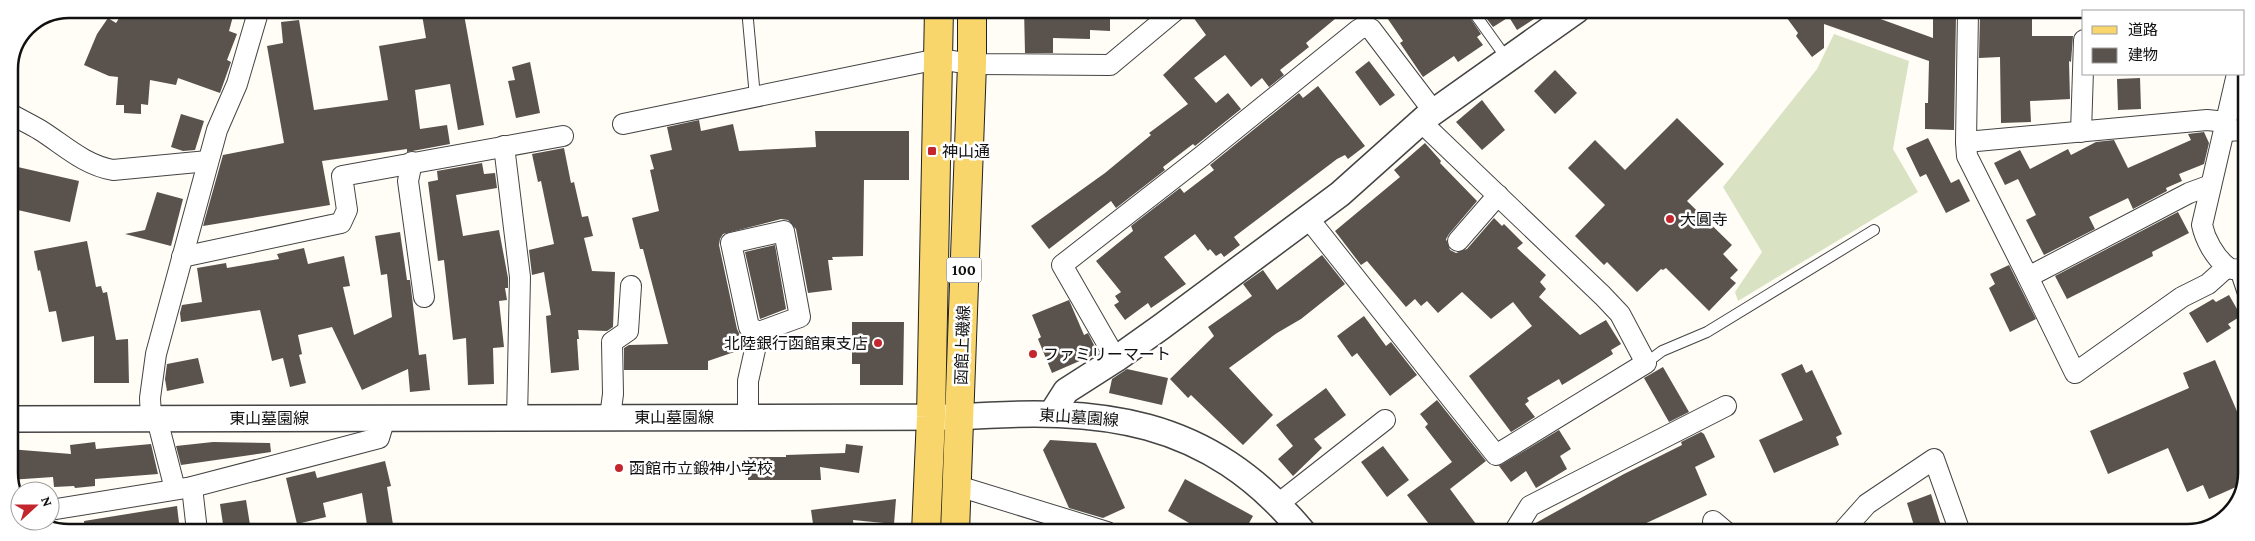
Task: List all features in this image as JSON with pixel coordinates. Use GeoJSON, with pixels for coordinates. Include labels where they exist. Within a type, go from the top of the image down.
{"type":"FeatureCollection","features":[{"type":"Feature","properties":{"kind":"main road","name":"函館上磯線"},"geometry":{"type":"LineString","coordinates":[[926,524],[932,417],[939,18]]}},
{"type":"Feature","properties":{"kind":"main road","name":"函館上磯線"},"geometry":{"type":"LineString","coordinates":[[956,524],[972,18]]}},
{"type":"Feature","properties":{"kind":"street"},"geometry":{"type":"LineString","coordinates":[[195,524],[184,488],[154,418],[150,398],[156,354],[208,161],[217,130],[237,84],[260,18]]}},
{"type":"Feature","properties":{"kind":"street"},"geometry":{"type":"LineString","coordinates":[[624,124],[938,60],[972,64],[1110,64],[1166,18]]}},
{"type":"Feature","properties":{"kind":"street"},"geometry":{"type":"LineString","coordinates":[[1052,413],[1066,391],[1116,359],[1308,218],[1340,194],[1428,117],[1566,18]]}},
{"type":"Feature","properties":{"kind":"street"},"geometry":{"type":"LineString","coordinates":[[1968,18],[1967,156],[2075,373],[2182,297],[2236,269],[2205,238],[2202,225],[2237,75]]}},
{"type":"Feature","properties":{"kind":"street"},"geometry":{"type":"LineString","coordinates":[[1116,359],[1062,266],[1365,26],[1372,30],[1428,117],[1498,195],[1620,314],[1646,363],[1496,455],[1308,218]]}},
{"type":"Feature","properties":{"kind":"street"},"geometry":{"type":"LineString","coordinates":[[2081,132],[2083,75]]}},
{"type":"Feature","properties":{"kind":"street"},"geometry":{"type":"LineString","coordinates":[[18,118],[99,168],[113,170],[208,161]]}},
{"type":"Feature","properties":{"kind":"street"},"geometry":{"type":"LineString","coordinates":[[1966,142],[2207,120],[2225,127],[2237,129]]}},
{"type":"Feature","properties":{"kind":"street"},"geometry":{"type":"LineString","coordinates":[[182,257],[341,223],[347,210],[342,176],[563,136]]}},
{"type":"Feature","properties":{"kind":"street"},"geometry":{"type":"LineString","coordinates":[[504,146],[520,277],[517,418]]}},
{"type":"Feature","properties":{"kind":"street"},"geometry":{"type":"LineString","coordinates":[[412,162],[408,181],[424,297]]}},
{"type":"Feature","properties":{"kind":"street"},"geometry":{"type":"LineString","coordinates":[[2028,278],[2189,192],[2211,186]]}},
{"type":"Feature","properties":{"kind":"street"},"geometry":{"type":"LineString","coordinates":[[1458,241],[1498,195]]}},
{"type":"Feature","properties":{"kind":"street"},"geometry":{"type":"LineString","coordinates":[[784,231],[800,317],[759,332],[750,327],[731,243],[784,231]]}},
{"type":"Feature","properties":{"kind":"street"},"geometry":{"type":"LineString","coordinates":[[610,417],[613,394],[612,342],[628,331],[631,286]]}},
{"type":"Feature","properties":{"kind":"street"},"geometry":{"type":"LineString","coordinates":[[748,417],[748,381],[759,332]]}},
{"type":"Feature","properties":{"kind":"street"},"geometry":{"type":"LineString","coordinates":[[1519,524],[1530,506],[1726,406]]}},
{"type":"Feature","properties":{"kind":"street","name":"東山墓園線"},"geometry":{"type":"LineString","coordinates":[[18,419],[959,417],[1052,413],[1105,417],[1128,421],[1181,438],[1210,452],[1234,466],[1278,504],[1296,524]]}},
{"type":"Feature","properties":{"kind":"street"},"geometry":{"type":"LineString","coordinates":[[60,508],[184,488],[379,438],[385,418]]}},
{"type":"Feature","properties":{"kind":"street"},"geometry":{"type":"LineString","coordinates":[[1278,504],[1385,420]]}},
{"type":"Feature","properties":{"kind":"street"},"geometry":{"type":"LineString","coordinates":[[1849,524],[1867,504],[1934,459],[1957,524]]}},
{"type":"Feature","properties":{"kind":"street"},"geometry":{"type":"LineString","coordinates":[[958,486],[1080,524]]}},
{"type":"Feature","properties":{"kind":"lane"},"geometry":{"type":"LineString","coordinates":[[748,18],[755,97]]}},
{"type":"Feature","properties":{"kind":"lane"},"geometry":{"type":"LineString","coordinates":[[1478,18],[1507,59]]}},
{"type":"Feature","properties":{"kind":"lane"},"geometry":{"type":"LineString","coordinates":[[1646,363],[1662,351],[1707,332],[1874,230]]}},
{"type":"Feature","properties":{"kind":"green space"},"geometry":{"type":"Polygon","coordinates":[[[1834,34],[1909,61],[1893,149],[1918,192],[1738,301],[1735,292],[1762,252],[1723,187],[1817,69],[1834,34]]]}},
{"type":"Feature","properties":{"kind":"building"},"geometry":{"type":"Polygon","coordinates":[[[108,18],[116,23],[119,18],[233,18],[229,31],[237,34],[227,60],[231,62],[220,93],[178,78],[176,85],[150,80],[148,105],[141,104],[141,114],[124,113],[124,105],[116,105],[118,77],[109,76],[84,65],[97,34],[108,18]]]}},
{"type":"Feature","properties":{"kind":"building"},"geometry":{"type":"Polygon","coordinates":[[[423,18],[465,18],[484,125],[458,130],[450,84],[415,90],[420,129],[447,125],[450,144],[407,152],[407,149],[322,161],[330,205],[203,226],[223,155],[284,143],[267,46],[283,43],[281,22],[299,20],[314,110],[388,100],[379,46],[426,38],[423,18]]]}},
{"type":"Feature","properties":{"kind":"building"},"geometry":{"type":"Polygon","coordinates":[[[1024,18],[1110,18],[1110,31],[1090,30],[1090,39],[1053,38],[1053,53],[1025,53],[1024,18]]]}},
{"type":"Feature","properties":{"kind":"building"},"geometry":{"type":"Polygon","coordinates":[[[1194,18],[1336,18],[1306,43],[1309,47],[1280,70],[1284,75],[1269,87],[1262,78],[1251,87],[1225,55],[1194,78],[1216,103],[1228,93],[1241,109],[1195,146],[1193,144],[1163,167],[1165,170],[1116,208],[1111,201],[1049,249],[1031,226],[1105,173],[1151,135],[1149,133],[1188,104],[1163,75],[1206,35],[1194,18]]]}},
{"type":"Feature","properties":{"kind":"building"},"geometry":{"type":"Polygon","coordinates":[[[1387,18],[1470,18],[1481,34],[1477,37],[1483,45],[1458,62],[1454,56],[1423,77],[1400,43],[1403,41],[1387,18]]]}},
{"type":"Feature","properties":{"kind":"building"},"geometry":{"type":"Polygon","coordinates":[[[1486,18],[1507,18],[1493,27],[1486,18]]]}},
{"type":"Feature","properties":{"kind":"building"},"geometry":{"type":"Polygon","coordinates":[[[1510,18],[1536,18],[1517,30],[1510,18]]]}},
{"type":"Feature","properties":{"kind":"building"},"geometry":{"type":"Polygon","coordinates":[[[1787,18],[1878,18],[1933,38],[1933,18],[1956,18],[1954,130],[1925,129],[1925,103],[1928,103],[1929,61],[1824,24],[1824,48],[1812,57],[1796,36],[1798,33],[1787,18]]]}},
{"type":"Feature","properties":{"kind":"building"},"geometry":{"type":"Polygon","coordinates":[[[1980,18],[2032,18],[2032,36],[2073,36],[2071,62],[2069,61],[2070,99],[2030,101],[2031,122],[2001,123],[2000,57],[1979,58],[1980,18]]]}},
{"type":"Feature","properties":{"kind":"building"},"geometry":{"type":"Polygon","coordinates":[[[1369,61],[1395,95],[1380,106],[1355,72],[1369,61]]]}},
{"type":"Feature","properties":{"kind":"building"},"geometry":{"type":"Polygon","coordinates":[[[530,62],[540,113],[516,118],[508,81],[515,80],[512,67],[530,62]]]}},
{"type":"Feature","properties":{"kind":"building"},"geometry":{"type":"Polygon","coordinates":[[[1555,70],[1577,93],[1555,114],[1534,91],[1555,70]]]}},
{"type":"Feature","properties":{"kind":"building"},"geometry":{"type":"Polygon","coordinates":[[[2140,78],[2141,109],[2118,110],[2117,79],[2140,78]]]}},
{"type":"Feature","properties":{"kind":"building"},"geometry":{"type":"Polygon","coordinates":[[[1318,86],[1365,146],[1348,159],[1345,155],[1337,159],[1234,237],[1240,245],[1224,257],[1221,253],[1216,256],[1210,249],[1208,251],[1195,234],[1164,257],[1186,284],[1151,308],[1148,303],[1125,320],[1114,305],[1119,302],[1115,296],[1121,292],[1096,261],[1133,231],[1131,226],[1180,188],[1184,193],[1214,170],[1210,165],[1299,93],[1303,98],[1318,86]]]}},
{"type":"Feature","properties":{"kind":"building"},"geometry":{"type":"Polygon","coordinates":[[[1482,100],[1505,130],[1482,150],[1456,122],[1482,100]]]}},
{"type":"Feature","properties":{"kind":"building"},"geometry":{"type":"Polygon","coordinates":[[[181,114],[204,121],[195,150],[183,151],[171,147],[181,114]]]}},
{"type":"Feature","properties":{"kind":"building"},"geometry":{"type":"Polygon","coordinates":[[[1677,118],[1724,164],[1687,201],[1732,245],[1723,254],[1738,270],[1730,278],[1736,283],[1709,311],[1666,268],[1661,269],[1637,292],[1607,262],[1604,265],[1575,236],[1605,205],[1568,168],[1595,140],[1625,170],[1677,118]]]}},
{"type":"Feature","properties":{"kind":"building"},"geometry":{"type":"Polygon","coordinates":[[[699,120],[701,131],[733,124],[739,151],[816,147],[815,131],[909,131],[909,180],[864,180],[863,256],[832,257],[833,260],[828,260],[832,290],[808,293],[796,229],[788,220],[781,219],[723,234],[719,245],[737,329],[744,343],[743,349],[708,361],[708,370],[624,370],[624,348],[629,345],[668,344],[643,249],[640,249],[632,218],[659,211],[650,170],[654,169],[650,155],[672,150],[667,127],[699,120]]]}},
{"type":"Feature","properties":{"kind":"building"},"geometry":{"type":"Polygon","coordinates":[[[2204,132],[2209,143],[2204,164],[2179,174],[2182,181],[2166,188],[2167,191],[2133,209],[2128,198],[2089,217],[2095,229],[2044,255],[2026,220],[2036,215],[2018,179],[2005,185],[1994,163],[2020,150],[2030,169],[2068,149],[2071,155],[2096,142],[2114,140],[2128,168],[2191,140],[2188,134],[2204,132]]]}},
{"type":"Feature","properties":{"kind":"building"},"geometry":{"type":"Polygon","coordinates":[[[1928,138],[1951,183],[1959,179],[1970,201],[1946,213],[1926,174],[1920,177],[1906,148],[1928,138]]]}},
{"type":"Feature","properties":{"kind":"building"},"geometry":{"type":"Polygon","coordinates":[[[1425,143],[1441,161],[1440,163],[1477,201],[1446,239],[1450,250],[1456,253],[1467,249],[1494,218],[1502,226],[1504,224],[1523,243],[1517,248],[1546,275],[1540,282],[1546,289],[1539,297],[1580,335],[1606,320],[1621,344],[1611,350],[1613,354],[1562,385],[1559,379],[1527,398],[1529,401],[1525,404],[1535,417],[1511,432],[1469,376],[1532,326],[1513,302],[1491,319],[1462,292],[1438,313],[1427,301],[1421,306],[1415,299],[1406,307],[1367,261],[1361,265],[1335,231],[1400,177],[1394,170],[1425,143]]]}},
{"type":"Feature","properties":{"kind":"building"},"geometry":{"type":"Polygon","coordinates":[[[564,148],[571,183],[574,182],[582,217],[588,216],[593,236],[584,238],[592,271],[615,272],[613,327],[607,331],[578,330],[579,370],[551,373],[546,316],[551,315],[544,272],[532,275],[529,250],[554,244],[541,181],[538,182],[532,154],[564,148]]]}},
{"type":"Feature","properties":{"kind":"building"},"geometry":{"type":"Polygon","coordinates":[[[482,163],[484,174],[495,173],[497,188],[456,195],[463,236],[499,230],[508,278],[508,288],[505,288],[507,300],[499,301],[504,347],[493,348],[494,384],[468,385],[466,338],[453,340],[444,260],[438,261],[428,182],[438,180],[437,171],[482,163]]]}},
{"type":"Feature","properties":{"kind":"building"},"geometry":{"type":"Polygon","coordinates":[[[18,167],[79,181],[70,222],[18,210],[18,167]]]}},
{"type":"Feature","properties":{"kind":"building"},"geometry":{"type":"Polygon","coordinates":[[[157,192],[183,199],[171,246],[125,234],[145,230],[157,192]]]}},
{"type":"Feature","properties":{"kind":"building"},"geometry":{"type":"Polygon","coordinates":[[[2178,212],[2189,233],[2152,252],[2153,256],[2067,299],[2055,276],[2178,212]]]}},
{"type":"Feature","properties":{"kind":"building"},"geometry":{"type":"Polygon","coordinates":[[[400,232],[407,280],[410,280],[419,355],[426,354],[430,390],[410,392],[408,369],[362,390],[332,327],[298,335],[302,354],[299,355],[306,383],[290,387],[283,358],[272,361],[260,310],[181,322],[180,313],[182,305],[202,302],[197,268],[226,263],[227,268],[279,259],[277,254],[304,248],[308,264],[344,256],[350,286],[343,287],[354,335],[392,317],[387,274],[381,275],[375,236],[400,232]]]}},
{"type":"Feature","properties":{"kind":"building"},"geometry":{"type":"Polygon","coordinates":[[[87,241],[96,287],[101,286],[103,293],[107,292],[116,340],[128,339],[129,383],[94,383],[94,336],[62,342],[56,311],[49,312],[34,251],[87,241]]]}},
{"type":"Feature","properties":{"kind":"building"},"geometry":{"type":"Polygon","coordinates":[[[775,245],[786,309],[760,319],[745,252],[775,245]]]}},
{"type":"Feature","properties":{"kind":"building"},"geometry":{"type":"Polygon","coordinates":[[[1322,255],[1345,284],[1301,319],[1277,333],[1229,368],[1273,415],[1243,445],[1191,395],[1188,398],[1170,379],[1214,336],[1208,327],[1252,296],[1243,284],[1263,270],[1277,290],[1322,255]]]}},
{"type":"Feature","properties":{"kind":"building"},"geometry":{"type":"Polygon","coordinates":[[[2009,265],[2036,319],[2010,332],[1989,288],[1995,284],[1990,274],[2009,265]]]}},
{"type":"Feature","properties":{"kind":"building"},"geometry":{"type":"Polygon","coordinates":[[[2229,295],[2238,310],[2238,318],[2228,324],[2231,328],[2207,343],[2189,313],[2213,299],[2216,302],[2229,295]]]}},
{"type":"Feature","properties":{"kind":"building"},"geometry":{"type":"Polygon","coordinates":[[[1069,300],[1084,335],[1088,333],[1098,353],[1052,373],[1038,339],[1041,337],[1032,315],[1069,300]]]}},
{"type":"Feature","properties":{"kind":"building"},"geometry":{"type":"Polygon","coordinates":[[[1364,316],[1386,346],[1391,342],[1417,375],[1390,396],[1357,353],[1352,357],[1337,336],[1364,316]]]}},
{"type":"Feature","properties":{"kind":"building","name":"北陸銀行函館東支店"},"geometry":{"type":"Polygon","coordinates":[[[852,322],[904,322],[903,385],[860,385],[860,364],[852,364],[852,322]]]}},
{"type":"Feature","properties":{"kind":"building"},"geometry":{"type":"Polygon","coordinates":[[[198,358],[204,383],[167,391],[165,379],[167,364],[198,358]]]}},
{"type":"Feature","properties":{"kind":"building"},"geometry":{"type":"Polygon","coordinates":[[[2215,360],[2238,413],[2238,473],[2236,487],[2209,499],[2203,485],[2187,492],[2168,448],[2108,474],[2090,431],[2189,388],[2183,373],[2215,360]]]}},
{"type":"Feature","properties":{"kind":"building"},"geometry":{"type":"Polygon","coordinates":[[[1802,364],[1806,373],[1812,370],[1842,434],[1836,437],[1839,445],[1774,473],[1759,440],[1803,420],[1781,374],[1802,364]]]}},
{"type":"Feature","properties":{"kind":"building"},"geometry":{"type":"Polygon","coordinates":[[[1663,367],[1689,412],[1669,422],[1644,378],[1663,367]]]}},
{"type":"Feature","properties":{"kind":"building"},"geometry":{"type":"Polygon","coordinates":[[[1127,369],[1168,378],[1162,405],[1109,393],[1112,379],[1127,369]]]}},
{"type":"Feature","properties":{"kind":"building"},"geometry":{"type":"Polygon","coordinates":[[[1326,388],[1346,415],[1314,439],[1322,448],[1293,476],[1278,459],[1293,446],[1276,425],[1326,388]]]}},
{"type":"Feature","properties":{"kind":"building"},"geometry":{"type":"Polygon","coordinates":[[[1437,400],[1486,461],[1450,489],[1476,524],[1429,524],[1407,495],[1452,462],[1425,427],[1428,424],[1420,414],[1437,400]]]}},
{"type":"Feature","properties":{"kind":"building"},"geometry":{"type":"Polygon","coordinates":[[[1559,430],[1571,449],[1560,456],[1567,469],[1536,488],[1526,471],[1511,482],[1499,466],[1559,430]]]}},
{"type":"Feature","properties":{"kind":"building"},"geometry":{"type":"Polygon","coordinates":[[[1701,432],[1704,434],[1715,457],[1695,467],[1707,495],[1644,524],[1534,524],[1624,474],[1682,445],[1681,442],[1701,432]]]}},
{"type":"Feature","properties":{"kind":"building"},"geometry":{"type":"Polygon","coordinates":[[[1050,440],[1096,443],[1125,508],[1103,518],[1069,508],[1043,450],[1050,440]]]}},
{"type":"Feature","properties":{"kind":"building"},"geometry":{"type":"Polygon","coordinates":[[[95,442],[96,449],[151,444],[158,474],[95,479],[95,486],[75,488],[74,486],[60,487],[60,481],[53,481],[53,477],[18,479],[18,450],[71,454],[70,445],[95,442]]]}},
{"type":"Feature","properties":{"kind":"building"},"geometry":{"type":"Polygon","coordinates":[[[213,442],[270,443],[271,452],[181,465],[176,446],[213,442]]]}},
{"type":"Feature","properties":{"kind":"building"},"geometry":{"type":"Polygon","coordinates":[[[846,444],[863,446],[859,473],[820,467],[821,480],[748,480],[748,457],[786,457],[786,455],[845,453],[846,444]]]}},
{"type":"Feature","properties":{"kind":"building"},"geometry":{"type":"Polygon","coordinates":[[[1383,446],[1409,480],[1387,497],[1361,462],[1383,446]]]}},
{"type":"Feature","properties":{"kind":"building"},"geometry":{"type":"Polygon","coordinates":[[[385,461],[391,486],[387,487],[393,524],[367,524],[362,493],[323,503],[326,517],[297,524],[286,478],[315,471],[317,478],[385,461]]]}},
{"type":"Feature","properties":{"kind":"building"},"geometry":{"type":"Polygon","coordinates":[[[1185,479],[1253,516],[1248,524],[1191,524],[1168,511],[1185,479]]]}},
{"type":"Feature","properties":{"kind":"building"},"geometry":{"type":"Polygon","coordinates":[[[1931,494],[1940,524],[1914,524],[1907,503],[1931,494]]]}},
{"type":"Feature","properties":{"kind":"building"},"geometry":{"type":"Polygon","coordinates":[[[896,499],[894,524],[853,520],[853,524],[813,524],[811,510],[896,499]]]}},
{"type":"Feature","properties":{"kind":"building"},"geometry":{"type":"Polygon","coordinates":[[[246,500],[250,524],[223,524],[220,504],[246,500]]]}},
{"type":"Feature","properties":{"kind":"building"},"geometry":{"type":"Polygon","coordinates":[[[177,506],[179,524],[84,524],[84,521],[177,506]]]}},
{"type":"Feature","properties":{"kind":"place","name":"神山通"},"geometry":{"type":"Point","coordinates":[932,151]}},
{"type":"Feature","properties":{"kind":"place","name":"大圓寺"},"geometry":{"type":"Point","coordinates":[1670,219]}},
{"type":"Feature","properties":{"kind":"place","name":"北陸銀行函館東支店"},"geometry":{"type":"Point","coordinates":[878,343]}},
{"type":"Feature","properties":{"kind":"place","name":"ファミリーマート"},"geometry":{"type":"Point","coordinates":[1033,354]}},
{"type":"Feature","properties":{"kind":"place","name":"函館市立鍛神小学校"},"geometry":{"type":"Point","coordinates":[619,468]}}]}
